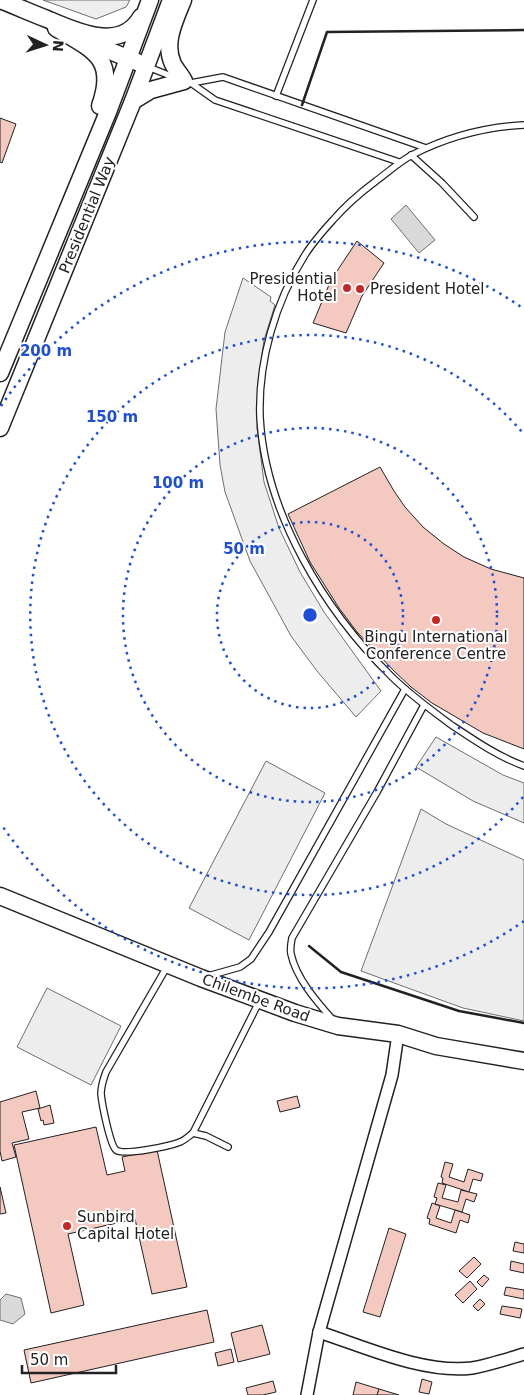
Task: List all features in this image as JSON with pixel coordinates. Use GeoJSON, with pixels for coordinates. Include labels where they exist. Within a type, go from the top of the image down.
{"type":"FeatureCollection","features":[{"type":"Feature","properties":{"kind":"main road"},"geometry":{"type":"LineString","coordinates":[[0,0],[73,30],[98,36],[113,36],[132,29],[139,21],[149,2]]}},
{"type":"Feature","properties":{"kind":"main road","name":"Presidential Way"},"geometry":{"type":"LineString","coordinates":[[0,428],[133,101],[171,0]]}},
{"type":"Feature","properties":{"kind":"main road"},"geometry":{"type":"LineString","coordinates":[[133,101],[151,90],[188,82],[173,64],[169,52],[170,37],[175,19],[184,0]]}},
{"type":"Feature","properties":{"kind":"main road","name":"Presidential Way"},"geometry":{"type":"LineString","coordinates":[[0,373],[108,112],[149,2]]}},
{"type":"Feature","properties":{"kind":"main road"},"geometry":{"type":"LineString","coordinates":[[0,7],[56,28],[146,66]]}},
{"type":"Feature","properties":{"kind":"main road"},"geometry":{"type":"LineString","coordinates":[[53,245],[68,184],[94,122],[107,82],[104,64],[98,56],[56,28]]}},
{"type":"Feature","properties":{"kind":"main road","name":"Chilembe Road"},"geometry":{"type":"LineString","coordinates":[[0,896],[201,978],[338,1026],[398,1034],[436,1046],[524,1061]]}},
{"type":"Feature","properties":{"kind":"street"},"geometry":{"type":"LineString","coordinates":[[307,1395],[319,1332],[392,1075],[398,1034]]}},
{"type":"Feature","properties":{"kind":"street"},"geometry":{"type":"LineString","coordinates":[[319,1332],[416,1364],[439,1368],[472,1368],[524,1354]]}},
{"type":"Feature","properties":{"kind":"lane"},"geometry":{"type":"LineString","coordinates":[[276,96],[313,0]]}},
{"type":"Feature","properties":{"kind":"lane"},"geometry":{"type":"LineString","coordinates":[[146,66],[188,82],[215,100],[399,162]]}},
{"type":"Feature","properties":{"kind":"lane"},"geometry":{"type":"LineString","coordinates":[[188,82],[223,77],[426,148]]}},
{"type":"Feature","properties":{"kind":"lane"},"geometry":{"type":"LineString","coordinates":[[524,124],[464,134],[426,148],[399,162],[342,209],[316,240],[296,271],[280,308],[268,341],[260,415],[265,455],[270,476],[290,531],[301,554],[338,616],[373,657],[424,705],[474,741],[524,766]]}},
{"type":"Feature","properties":{"kind":"lane"},"geometry":{"type":"LineString","coordinates":[[412,155],[474,217]]}},
{"type":"Feature","properties":{"kind":"lane"},"geometry":{"type":"LineString","coordinates":[[201,978],[240,967],[251,959],[274,924],[405,689]]}},
{"type":"Feature","properties":{"kind":"lane"},"geometry":{"type":"LineString","coordinates":[[338,1026],[314,998],[296,966],[290,952],[292,938],[377,792],[424,705]]}},
{"type":"Feature","properties":{"kind":"lane"},"geometry":{"type":"LineString","coordinates":[[169,964],[106,1072],[102,1084],[101,1096],[112,1146],[116,1150],[128,1153],[181,1142],[193,1133],[260,1000]]}},
{"type":"Feature","properties":{"kind":"lane"},"geometry":{"type":"LineString","coordinates":[[193,1133],[206,1136],[228,1147]]}},
{"type":"Feature","properties":{"kind":"shaded area"},"geometry":{"type":"Polygon","coordinates":[[[43,0],[130,0],[126,7],[96,19],[43,0]]]}},
{"type":"Feature","properties":{"kind":"shaded area"},"geometry":{"type":"Polygon","coordinates":[[[406,205],[435,240],[419,253],[391,219],[406,205]]]}},
{"type":"Feature","properties":{"kind":"shaded area"},"geometry":{"type":"Polygon","coordinates":[[[243,278],[271,297],[270,301],[275,305],[264,340],[258,383],[257,428],[264,482],[279,528],[300,572],[324,612],[381,691],[356,717],[317,671],[291,636],[250,561],[225,492],[220,465],[216,409],[225,332],[243,278]]]}},
{"type":"Feature","properties":{"kind":"shaded area"},"geometry":{"type":"Polygon","coordinates":[[[436,737],[503,775],[524,783],[524,823],[473,801],[416,767],[436,737]]]}},
{"type":"Feature","properties":{"kind":"shaded area"},"geometry":{"type":"Polygon","coordinates":[[[266,761],[325,793],[249,940],[189,908],[266,761]]]}},
{"type":"Feature","properties":{"kind":"shaded area"},"geometry":{"type":"Polygon","coordinates":[[[421,809],[446,824],[524,860],[524,1021],[463,1008],[361,971],[421,809]]]}},
{"type":"Feature","properties":{"kind":"shaded area"},"geometry":{"type":"Polygon","coordinates":[[[47,988],[121,1026],[91,1085],[17,1047],[47,988]]]}},
{"type":"Feature","properties":{"kind":"shaded area"},"geometry":{"type":"Polygon","coordinates":[[[6,1294],[21,1298],[25,1314],[13,1324],[0,1320],[0,1300],[6,1294]]]}},
{"type":"Feature","properties":{"kind":"building"},"geometry":{"type":"Polygon","coordinates":[[[0,118],[16,124],[2,163],[0,162],[0,118]]]}},
{"type":"Feature","properties":{"kind":"building","name":"Presidential Hotel"},"geometry":{"type":"Polygon","coordinates":[[[357,241],[384,263],[362,296],[346,333],[313,323],[331,280],[357,241]]]}},
{"type":"Feature","properties":{"kind":"building","name":"Bingu International Conference Centre"},"geometry":{"type":"Polygon","coordinates":[[[380,467],[405,507],[423,527],[444,544],[464,557],[491,569],[524,578],[524,749],[483,733],[432,703],[411,687],[357,632],[339,608],[310,562],[288,514],[380,467]]]}},
{"type":"Feature","properties":{"kind":"building"},"geometry":{"type":"Polygon","coordinates":[[[36,1091],[40,1108],[22,1112],[29,1139],[12,1143],[16,1157],[2,1161],[0,1151],[0,1102],[36,1091]]]}},
{"type":"Feature","properties":{"kind":"building"},"geometry":{"type":"Polygon","coordinates":[[[297,1096],[300,1107],[280,1112],[277,1101],[297,1096]]]}},
{"type":"Feature","properties":{"kind":"building"},"geometry":{"type":"Polygon","coordinates":[[[50,1105],[54,1123],[44,1125],[38,1109],[50,1105]]]}},
{"type":"Feature","properties":{"kind":"building","name":"Sunbird Capital Hotel"},"geometry":{"type":"Polygon","coordinates":[[[96,1127],[107,1175],[125,1171],[122,1157],[157,1150],[187,1287],[152,1294],[135,1219],[68,1234],[84,1305],[51,1313],[14,1145],[96,1127]]]}},
{"type":"Feature","properties":{"kind":"building"},"geometry":{"type":"Polygon","coordinates":[[[445,1162],[453,1164],[449,1177],[464,1182],[468,1169],[483,1174],[481,1181],[473,1179],[469,1192],[442,1183],[443,1178],[441,1177],[445,1162]]]}},
{"type":"Feature","properties":{"kind":"building"},"geometry":{"type":"Polygon","coordinates":[[[438,1183],[446,1185],[442,1198],[458,1202],[461,1190],[477,1194],[474,1202],[466,1199],[462,1212],[435,1204],[437,1198],[434,1197],[438,1183]]]}},
{"type":"Feature","properties":{"kind":"building"},"geometry":{"type":"Polygon","coordinates":[[[0,1187],[6,1213],[0,1214],[0,1187]]]}},
{"type":"Feature","properties":{"kind":"building"},"geometry":{"type":"Polygon","coordinates":[[[432,1203],[440,1206],[436,1218],[451,1223],[455,1210],[470,1215],[468,1223],[460,1220],[456,1233],[429,1224],[430,1219],[427,1218],[432,1203]]]}},
{"type":"Feature","properties":{"kind":"building"},"geometry":{"type":"Polygon","coordinates":[[[389,1228],[406,1234],[380,1317],[363,1312],[389,1228]]]}},
{"type":"Feature","properties":{"kind":"building"},"geometry":{"type":"Polygon","coordinates":[[[515,1242],[524,1244],[524,1253],[513,1251],[515,1242]]]}},
{"type":"Feature","properties":{"kind":"building"},"geometry":{"type":"Polygon","coordinates":[[[474,1257],[481,1264],[467,1278],[459,1271],[474,1257]]]}},
{"type":"Feature","properties":{"kind":"building"},"geometry":{"type":"Polygon","coordinates":[[[511,1261],[524,1264],[524,1273],[510,1270],[511,1261]]]}},
{"type":"Feature","properties":{"kind":"building"},"geometry":{"type":"Polygon","coordinates":[[[484,1275],[489,1279],[482,1287],[477,1282],[484,1275]]]}},
{"type":"Feature","properties":{"kind":"building"},"geometry":{"type":"Polygon","coordinates":[[[470,1281],[477,1289],[463,1303],[455,1295],[470,1281]]]}},
{"type":"Feature","properties":{"kind":"building"},"geometry":{"type":"Polygon","coordinates":[[[506,1287],[524,1290],[524,1299],[504,1295],[506,1287]]]}},
{"type":"Feature","properties":{"kind":"building"},"geometry":{"type":"Polygon","coordinates":[[[480,1299],[485,1304],[478,1311],[473,1306],[480,1299]]]}},
{"type":"Feature","properties":{"kind":"building"},"geometry":{"type":"Polygon","coordinates":[[[502,1306],[522,1309],[520,1318],[500,1314],[502,1306]]]}},
{"type":"Feature","properties":{"kind":"building"},"geometry":{"type":"Polygon","coordinates":[[[207,1310],[214,1342],[31,1383],[24,1350],[207,1310]]]}},
{"type":"Feature","properties":{"kind":"building"},"geometry":{"type":"Polygon","coordinates":[[[262,1325],[270,1354],[238,1362],[231,1333],[262,1325]]]}},
{"type":"Feature","properties":{"kind":"building"},"geometry":{"type":"Polygon","coordinates":[[[231,1349],[234,1362],[218,1366],[215,1353],[231,1349]]]}},
{"type":"Feature","properties":{"kind":"building"},"geometry":{"type":"Polygon","coordinates":[[[422,1379],[432,1382],[429,1394],[419,1392],[422,1379]]]}},
{"type":"Feature","properties":{"kind":"building"},"geometry":{"type":"Polygon","coordinates":[[[273,1381],[276,1392],[263,1395],[248,1395],[246,1388],[273,1381]]]}},
{"type":"Feature","properties":{"kind":"building"},"geometry":{"type":"Polygon","coordinates":[[[356,1382],[379,1389],[377,1395],[353,1395],[356,1382]]]}},
{"type":"Feature","properties":{"kind":"building"},"geometry":{"type":"Polygon","coordinates":[[[379,1389],[399,1395],[377,1395],[379,1389]]]}},
{"type":"Feature","properties":{"kind":"wall"},"geometry":{"type":"LineString","coordinates":[[302,105],[327,32],[524,30]]}},
{"type":"Feature","properties":{"kind":"wall"},"geometry":{"type":"LineString","coordinates":[[309,946],[341,972],[459,1011],[524,1023]]}},
{"type":"Feature","properties":{"kind":"place","name":"Presidential Hotel"},"geometry":{"type":"Point","coordinates":[347,288]}},
{"type":"Feature","properties":{"kind":"place","name":"President Hotel"},"geometry":{"type":"Point","coordinates":[360,289]}},
{"type":"Feature","properties":{"kind":"place","name":"Bingu International Conference Centre"},"geometry":{"type":"Point","coordinates":[436,620]}},
{"type":"Feature","properties":{"kind":"place","name":"Sunbird Capital Hotel"},"geometry":{"type":"Point","coordinates":[67,1226]}}]}
